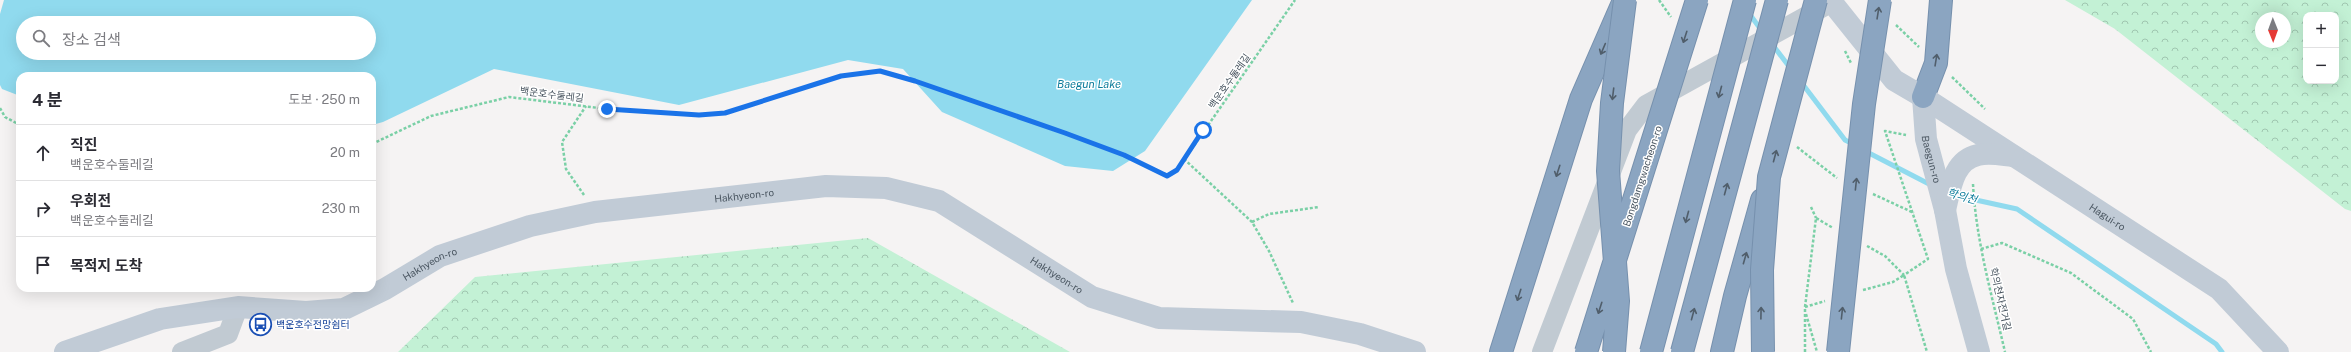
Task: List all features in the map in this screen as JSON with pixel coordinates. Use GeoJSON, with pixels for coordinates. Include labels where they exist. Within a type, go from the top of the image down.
{"type":"FeatureCollection","features":[{"type":"Feature","properties":{"kind":"highway"},"geometry":{"type":"LineString","coordinates":[[1501,352],[1581,99],[1624,0]]}},
{"type":"Feature","properties":{"kind":"highway"},"geometry":{"type":"LineString","coordinates":[[1614,352],[1618,302],[1608,171],[1612,103],[1624,0]]}},
{"type":"Feature","properties":{"kind":"highway","name":"Bongdamgwacheon-ro"},"geometry":{"type":"LineString","coordinates":[[1586,352],[1697,0]]}},
{"type":"Feature","properties":{"kind":"highway"},"geometry":{"type":"LineString","coordinates":[[1651,352],[1745,0]]}},
{"type":"Feature","properties":{"kind":"highway"},"geometry":{"type":"LineString","coordinates":[[1682,352],[1777,0]]}},
{"type":"Feature","properties":{"kind":"highway"},"geometry":{"type":"LineString","coordinates":[[1838,352],[1864,104],[1880,0]]}},
{"type":"Feature","properties":{"kind":"highway"},"geometry":{"type":"LineString","coordinates":[[1923,97],[1936,63],[1940,0]]}},
{"type":"Feature","properties":{"kind":"highway"},"geometry":{"type":"LineString","coordinates":[[1722,352],[1735,296],[1769,177],[1826,1]]}},
{"type":"Feature","properties":{"kind":"highway"},"geometry":{"type":"LineString","coordinates":[[1762,352],[1762,270],[1769,177]]}},
{"type":"Feature","properties":{"kind":"street"},"geometry":{"type":"LineString","coordinates":[[1542,352],[1627,130],[1646,105],[1758,45],[1826,1],[1894,80],[1923,97]]}},
{"type":"Feature","properties":{"kind":"street","name":"Hagui-ro"},"geometry":{"type":"LineString","coordinates":[[1923,97],[2219,289],[2278,352]]}},
{"type":"Feature","properties":{"kind":"street","name":"Baegun-ro"},"geometry":{"type":"LineString","coordinates":[[1923,97],[1926,139],[1945,210],[1956,269],[1979,352]]}},
{"type":"Feature","properties":{"kind":"street"},"geometry":{"type":"LineString","coordinates":[[1945,210],[1965,176],[1962,163],[1978,155],[2014,156]]}},
{"type":"Feature","properties":{"kind":"street","name":"Hakhyeon-ro"},"geometry":{"type":"LineString","coordinates":[[65,352],[160,318],[238,307],[306,312],[344,309],[385,289],[440,256],[530,226],[595,212],[826,186],[886,188],[939,201],[1092,297],[1159,318],[1301,322],[1360,334],[1415,352]]}},
{"type":"Feature","properties":{"kind":"street"},"geometry":{"type":"LineString","coordinates":[[182,352],[228,334],[238,307]]}},
{"type":"Feature","properties":{"kind":"path","name":"백운호수둘레길"},"geometry":{"type":"LineString","coordinates":[[376,142],[431,116],[509,97],[676,114],[725,113],[841,76],[880,71],[915,81],[1065,133],[1124,155],[1167,176],[1177,170],[1295,0]]}},
{"type":"Feature","properties":{"kind":"path"},"geometry":{"type":"LineString","coordinates":[[586,106],[562,142],[566,169],[595,212]]}},
{"type":"Feature","properties":{"kind":"path"},"geometry":{"type":"LineString","coordinates":[[0,108],[5,117],[16,122]]}},
{"type":"Feature","properties":{"kind":"path"},"geometry":{"type":"LineString","coordinates":[[1891,152],[1914,213],[1928,259]]}},
{"type":"Feature","properties":{"kind":"path"},"geometry":{"type":"LineString","coordinates":[[1184,160],[1252,222],[1269,251],[1301,322]]}},
{"type":"Feature","properties":{"kind":"path","name":"학의천자전거길"},"geometry":{"type":"LineString","coordinates":[[1965,176],[2005,352]]}},
{"type":"Feature","properties":{"kind":"path"},"geometry":{"type":"LineString","coordinates":[[1252,222],[1269,214],[1319,207]]}},
{"type":"Feature","properties":{"kind":"path"},"geometry":{"type":"LineString","coordinates":[[1811,208],[1816,218]]}},
{"type":"Feature","properties":{"kind":"path"},"geometry":{"type":"LineString","coordinates":[[1981,249],[2002,243],[2071,272],[2133,319],[2151,352]]}},
{"type":"Feature","properties":{"kind":"path"},"geometry":{"type":"LineString","coordinates":[[1893,282],[1904,275],[1927,352]]}},
{"type":"Feature","properties":{"kind":"path"},"geometry":{"type":"LineString","coordinates":[[1805,352],[1805,307],[1816,352]]}},
{"type":"Feature","properties":{"kind":"green space"},"geometry":{"type":"Polygon","coordinates":[[[2065,0],[2351,0],[2351,211],[2345,209],[2115,29],[2065,0]]]}},
{"type":"Feature","properties":{"kind":"green space"},"geometry":{"type":"Polygon","coordinates":[[[868,238],[1070,352],[398,352],[475,277],[868,238]]]}},
{"type":"Feature","properties":{"kind":"water","name":"Baegun Lake"},"geometry":{"type":"Polygon","coordinates":[[[4,0],[1252,0],[1145,151],[1113,171],[1065,166],[942,112],[903,69],[848,60],[679,105],[494,69],[383,122],[376,124],[376,72],[16,72],[16,94],[2,89],[0,85],[0,14],[4,0]]]}},
{"type":"Feature","properties":{"kind":"waterway","name":"학의천"},"geometry":{"type":"LineString","coordinates":[[1748,12],[1762,31]]}},
{"type":"Feature","properties":{"kind":"waterway","name":"학의천"},"geometry":{"type":"LineString","coordinates":[[1772,44],[1791,69]]}},
{"type":"Feature","properties":{"kind":"waterway","name":"학의천"},"geometry":{"type":"LineString","coordinates":[[1801,82],[1845,140],[1855,145]]}},
{"type":"Feature","properties":{"kind":"waterway","name":"학의천"},"geometry":{"type":"LineString","coordinates":[[1865,151],[1931,185]]}},
{"type":"Feature","properties":{"kind":"waterway","name":"학의천"},"geometry":{"type":"LineString","coordinates":[[1953,195],[2017,209],[2216,344],[2222,352]]}},
{"type":"Feature","properties":{"kind":"place","name":"백운호수전망쉼터"},"geometry":{"type":"Point","coordinates":[260,324]}},
{"type":"Feature","properties":{"kind":"route"},"geometry":{"type":"LineString","coordinates":[[607,109],[699,115],[725,113],[841,76],[880,71],[915,81],[1065,133],[1124,155],[1167,176],[1177,170],[1203,130]]}}]}
